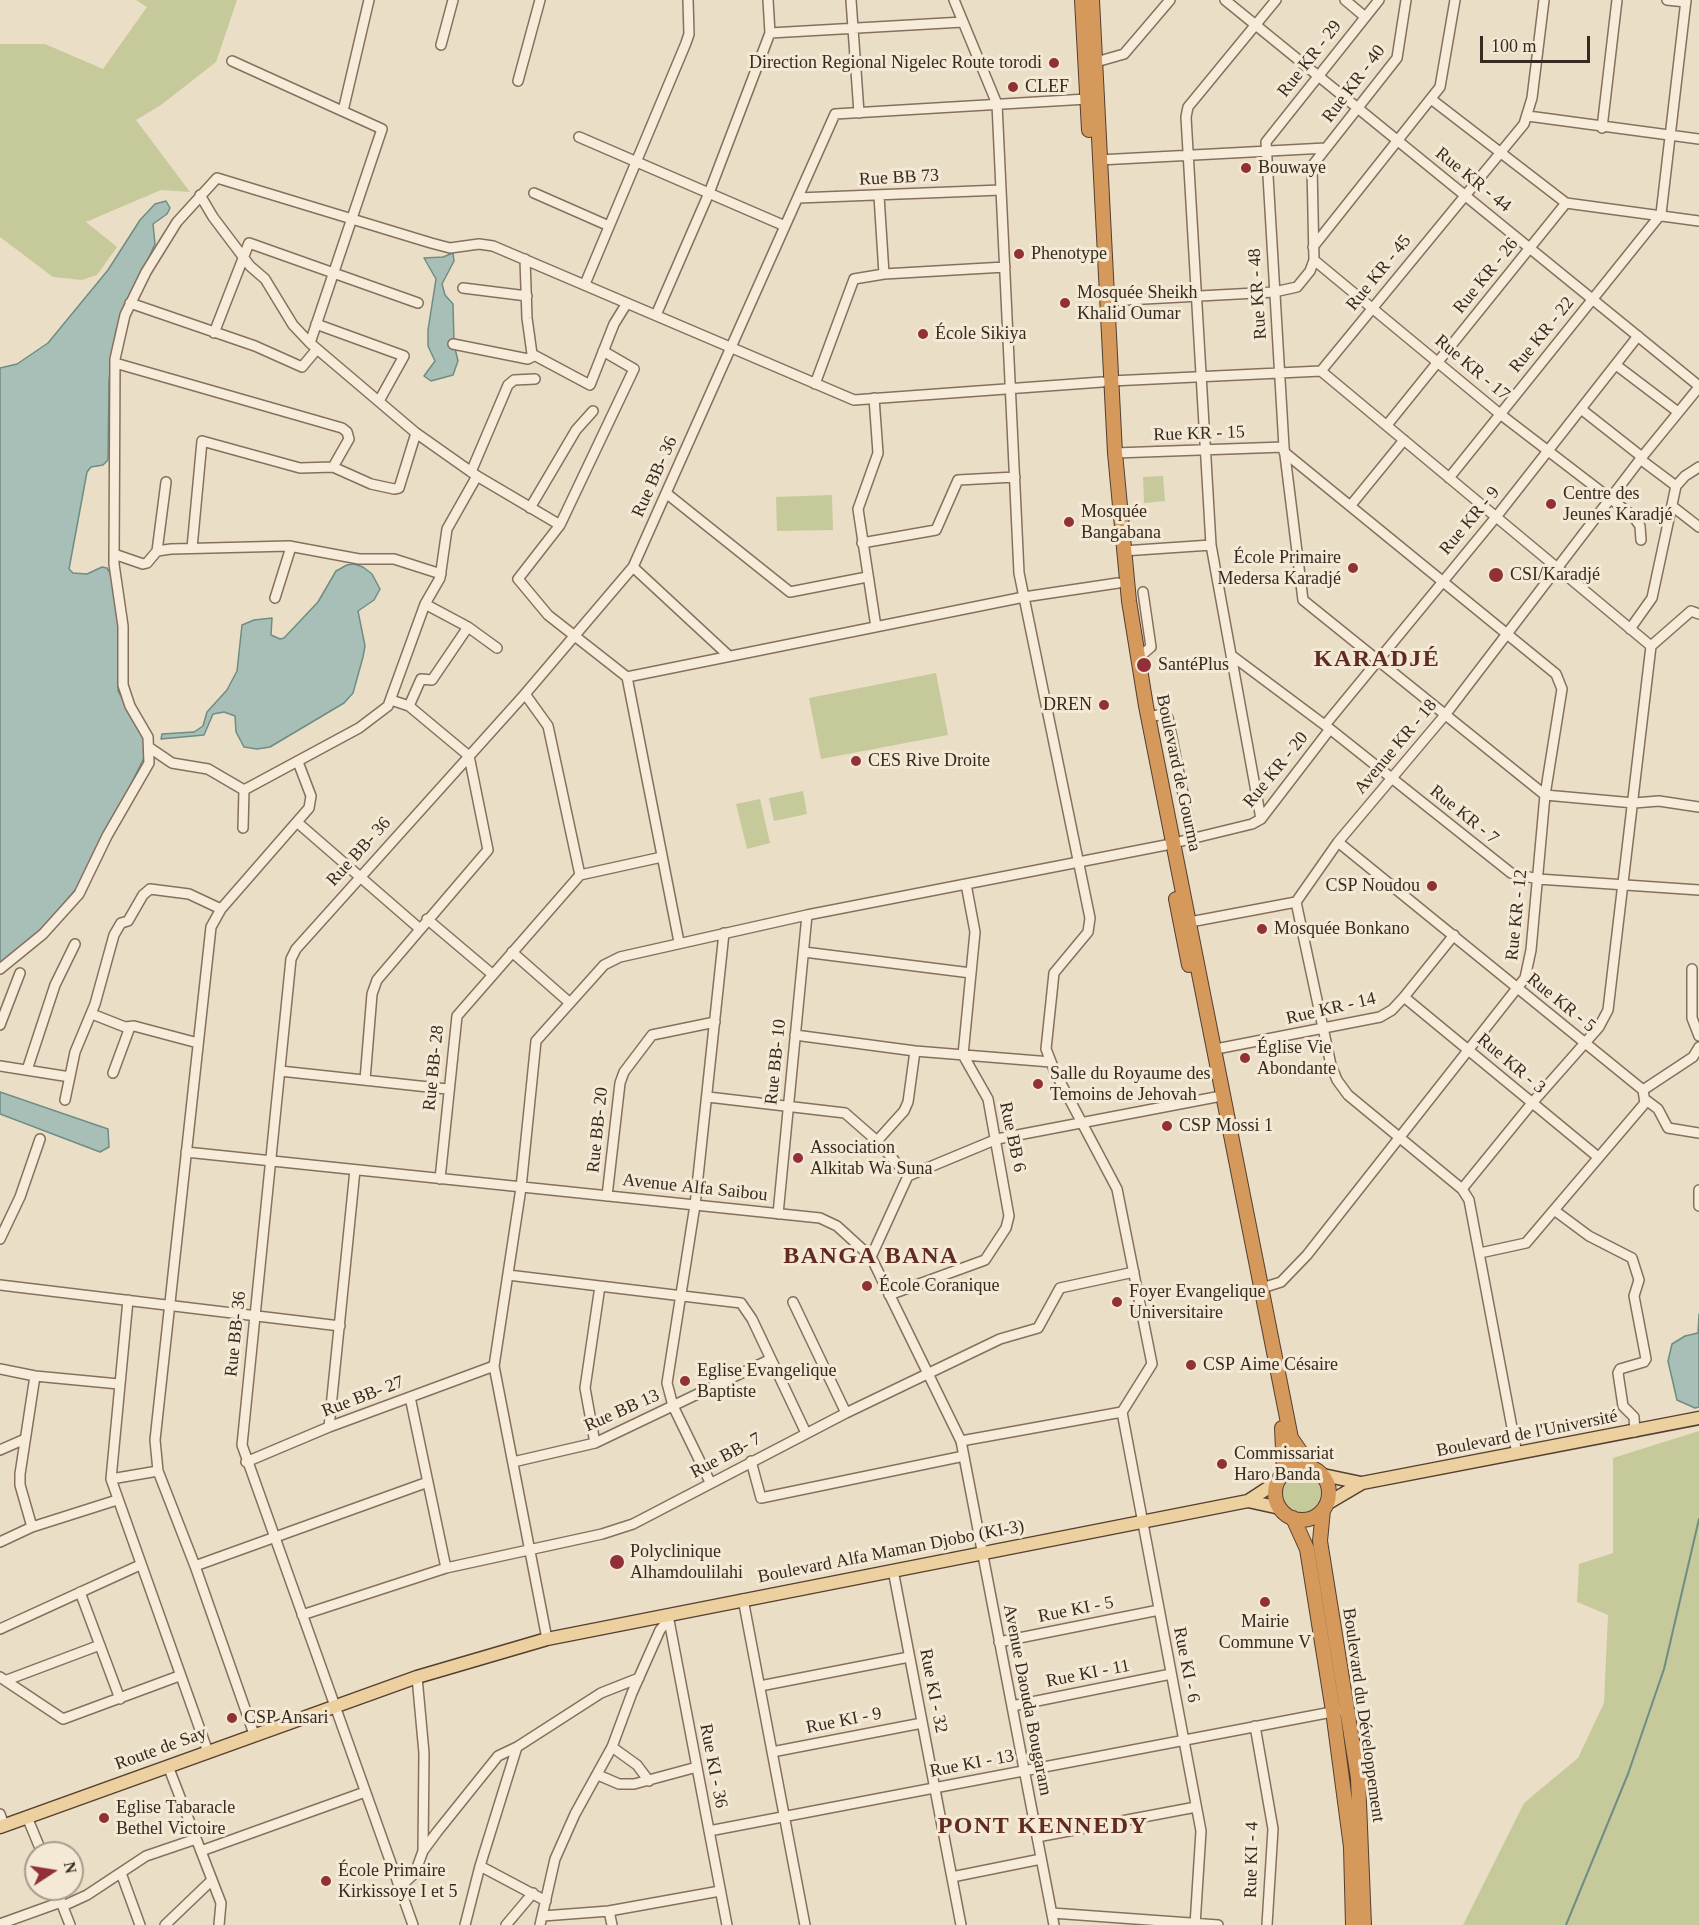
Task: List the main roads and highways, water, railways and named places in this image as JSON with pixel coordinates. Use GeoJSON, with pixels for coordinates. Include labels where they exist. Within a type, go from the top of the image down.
{"type":"FeatureCollection","features":[{"type":"Feature","properties":{"kind":"highway","name":"Boulevard de Gourma"},"geometry":{"type":"LineString","coordinates":[[1082,0],[1118,583],[1127,649],[1170,844],[1190,922],[1291,1438],[1311,1467]]}},
{"type":"Feature","properties":{"kind":"highway","name":"Boulevard de Gourma"},"geometry":{"type":"LineString","coordinates":[[1092,0],[1107,301],[1106,382],[1115,453],[1123,551],[1137,659],[1165,795],[1170,844],[1216,1097],[1283,1437],[1281,1477]]}},
{"type":"Feature","properties":{"kind":"highway"},"geometry":{"type":"LineString","coordinates":[[1297,1466],[1311,1467],[1323,1475],[1328,1484],[1326,1507],[1310,1519],[1293,1518],[1280,1508],[1275,1491],[1281,1477],[1297,1466]]}},
{"type":"Feature","properties":{"kind":"highway","name":"Boulevard du Développement"},"geometry":{"type":"LineString","coordinates":[[1326,1507],[1320,1541],[1358,1778],[1364,1925]]}},
{"type":"Feature","properties":{"kind":"highway","name":"Boulevard du Développement"},"geometry":{"type":"LineString","coordinates":[[1293,1518],[1307,1549],[1333,1711],[1351,1847],[1353,1925]]}},
{"type":"Feature","properties":{"kind":"main road","name":"Boulevard de l'Université"},"geometry":{"type":"LineString","coordinates":[[1323,1475],[1362,1483],[1699,1418]]}},
{"type":"Feature","properties":{"kind":"main road","name":"Boulevard Alfa Maman Djobo (KI-3)"},"geometry":{"type":"LineString","coordinates":[[1248,1501],[1281,1477]]}},
{"type":"Feature","properties":{"kind":"main road","name":"Boulevard de l'Université"},"geometry":{"type":"LineString","coordinates":[[1326,1507],[1362,1483]]}},
{"type":"Feature","properties":{"kind":"main road","name":"Boulevard Alfa Maman Djobo (KI-3)"},"geometry":{"type":"LineString","coordinates":[[335,1706],[417,1677],[547,1639],[1248,1501],[1280,1508]]}},
{"type":"Feature","properties":{"kind":"main road","name":"Route de Say"},"geometry":{"type":"LineString","coordinates":[[1,1822],[27,1817],[335,1706]]}},
{"type":"Feature","properties":{"kind":"water"},"geometry":{"type":"Polygon","coordinates":[[[166,201],[170,208],[167,214],[153,224],[155,244],[116,330],[109,380],[108,460],[103,465],[91,467],[87,472],[69,569],[73,573],[87,574],[102,567],[107,568],[113,578],[120,633],[118,691],[146,741],[146,754],[82,882],[46,925],[0,964],[0,368],[17,364],[48,343],[108,270],[140,220],[155,204],[166,201]]]}},
{"type":"Feature","properties":{"kind":"water"},"geometry":{"type":"Polygon","coordinates":[[[453,253],[454,261],[442,284],[445,295],[453,304],[454,344],[458,361],[453,375],[431,381],[424,376],[435,361],[428,346],[428,330],[436,279],[424,258],[443,257],[453,253]]]}},
{"type":"Feature","properties":{"kind":"water"},"geometry":{"type":"Polygon","coordinates":[[[354,564],[372,574],[380,589],[374,600],[358,611],[365,646],[353,693],[344,703],[270,747],[257,749],[244,747],[236,732],[235,716],[224,712],[213,714],[204,735],[161,739],[162,734],[194,732],[203,726],[207,712],[227,690],[237,671],[242,625],[254,620],[272,618],[271,635],[280,639],[284,638],[318,602],[336,571],[354,564]]]}},
{"type":"Feature","properties":{"kind":"water"},"geometry":{"type":"Polygon","coordinates":[[[0,1092],[108,1129],[109,1147],[100,1152],[0,1114],[0,1092]]]}},
{"type":"Feature","properties":{"kind":"water"},"geometry":{"type":"Polygon","coordinates":[[[1699,1314],[1699,1407],[1695,1408],[1677,1400],[1668,1361],[1672,1344],[1685,1336],[1698,1333],[1699,1314]]]}},
{"type":"Feature","properties":{"kind":"waterway"},"geometry":{"type":"LineString","coordinates":[[1566,1925],[1628,1774],[1664,1669],[1699,1519]]}},
{"type":"Feature","properties":{"kind":"place","name":"Direction Regional Nigelec Route torodi"},"geometry":{"type":"Point","coordinates":[1054,63]}},
{"type":"Feature","properties":{"kind":"place","name":"CLEF"},"geometry":{"type":"Point","coordinates":[1013,87]}},
{"type":"Feature","properties":{"kind":"place","name":"Bouwaye"},"geometry":{"type":"Point","coordinates":[1246,168]}},
{"type":"Feature","properties":{"kind":"place","name":"Phenotype"},"geometry":{"type":"Point","coordinates":[1019,254]}},
{"type":"Feature","properties":{"kind":"place","name":"Mosquée Sheikh Khalid Oumar"},"geometry":{"type":"Point","coordinates":[1065,303]}},
{"type":"Feature","properties":{"kind":"place","name":"École Sikiya"},"geometry":{"type":"Point","coordinates":[923,334]}},
{"type":"Feature","properties":{"kind":"place","name":"Centre des Jeunes Karadjé"},"geometry":{"type":"Point","coordinates":[1551,504]}},
{"type":"Feature","properties":{"kind":"place","name":"Mosquée Bangabana"},"geometry":{"type":"Point","coordinates":[1069,522]}},
{"type":"Feature","properties":{"kind":"place","name":"École Primaire Medersa Karadjé"},"geometry":{"type":"Point","coordinates":[1353,568]}},
{"type":"Feature","properties":{"kind":"place","name":"CSI/Karadjé"},"geometry":{"type":"Point","coordinates":[1496,575]}},
{"type":"Feature","properties":{"kind":"place","name":"SantéPlus"},"geometry":{"type":"Point","coordinates":[1144,665]}},
{"type":"Feature","properties":{"kind":"place","name":"DREN"},"geometry":{"type":"Point","coordinates":[1104,705]}},
{"type":"Feature","properties":{"kind":"place","name":"CES Rive Droite"},"geometry":{"type":"Point","coordinates":[856,761]}},
{"type":"Feature","properties":{"kind":"place","name":"CSP Noudou"},"geometry":{"type":"Point","coordinates":[1432,886]}},
{"type":"Feature","properties":{"kind":"place","name":"Mosquée Bonkano"},"geometry":{"type":"Point","coordinates":[1262,929]}},
{"type":"Feature","properties":{"kind":"place","name":"Église Vie Abondante"},"geometry":{"type":"Point","coordinates":[1245,1058]}},
{"type":"Feature","properties":{"kind":"place","name":"Salle du Royaume des Temoins de Jehovah"},"geometry":{"type":"Point","coordinates":[1038,1084]}},
{"type":"Feature","properties":{"kind":"place","name":"CSP Mossi 1"},"geometry":{"type":"Point","coordinates":[1167,1126]}},
{"type":"Feature","properties":{"kind":"place","name":"Association Alkitab Wa Suna"},"geometry":{"type":"Point","coordinates":[798,1158]}},
{"type":"Feature","properties":{"kind":"place","name":"École Coranique"},"geometry":{"type":"Point","coordinates":[867,1286]}},
{"type":"Feature","properties":{"kind":"place","name":"Foyer Evangelique Universitaire"},"geometry":{"type":"Point","coordinates":[1117,1302]}},
{"type":"Feature","properties":{"kind":"place","name":"CSP Aime Césaire"},"geometry":{"type":"Point","coordinates":[1191,1365]}},
{"type":"Feature","properties":{"kind":"place","name":"Eglise Evangelique Baptiste"},"geometry":{"type":"Point","coordinates":[685,1381]}},
{"type":"Feature","properties":{"kind":"place","name":"Commissariat Haro Banda"},"geometry":{"type":"Point","coordinates":[1222,1464]}},
{"type":"Feature","properties":{"kind":"place","name":"Polyclinique Alhamdoulilahi"},"geometry":{"type":"Point","coordinates":[617,1562]}},
{"type":"Feature","properties":{"kind":"place","name":"Mairie Commune V"},"geometry":{"type":"Point","coordinates":[1265,1602]}},
{"type":"Feature","properties":{"kind":"place","name":"CSP Ansari"},"geometry":{"type":"Point","coordinates":[232,1718]}},
{"type":"Feature","properties":{"kind":"place","name":"Eglise Tabaracle Bethel Victoire"},"geometry":{"type":"Point","coordinates":[104,1818]}},
{"type":"Feature","properties":{"kind":"place","name":"École Primaire Kirkissoye I et 5"},"geometry":{"type":"Point","coordinates":[326,1881]}},
{"type":"Feature","properties":{"kind":"district","name":"KARADJÉ"},"geometry":{"type":"Point","coordinates":[1377,660]}},
{"type":"Feature","properties":{"kind":"district","name":"BANGA BANA"},"geometry":{"type":"Point","coordinates":[871,1257]}},
{"type":"Feature","properties":{"kind":"district","name":"PONT KENNEDY"},"geometry":{"type":"Point","coordinates":[1043,1827]}}]}
